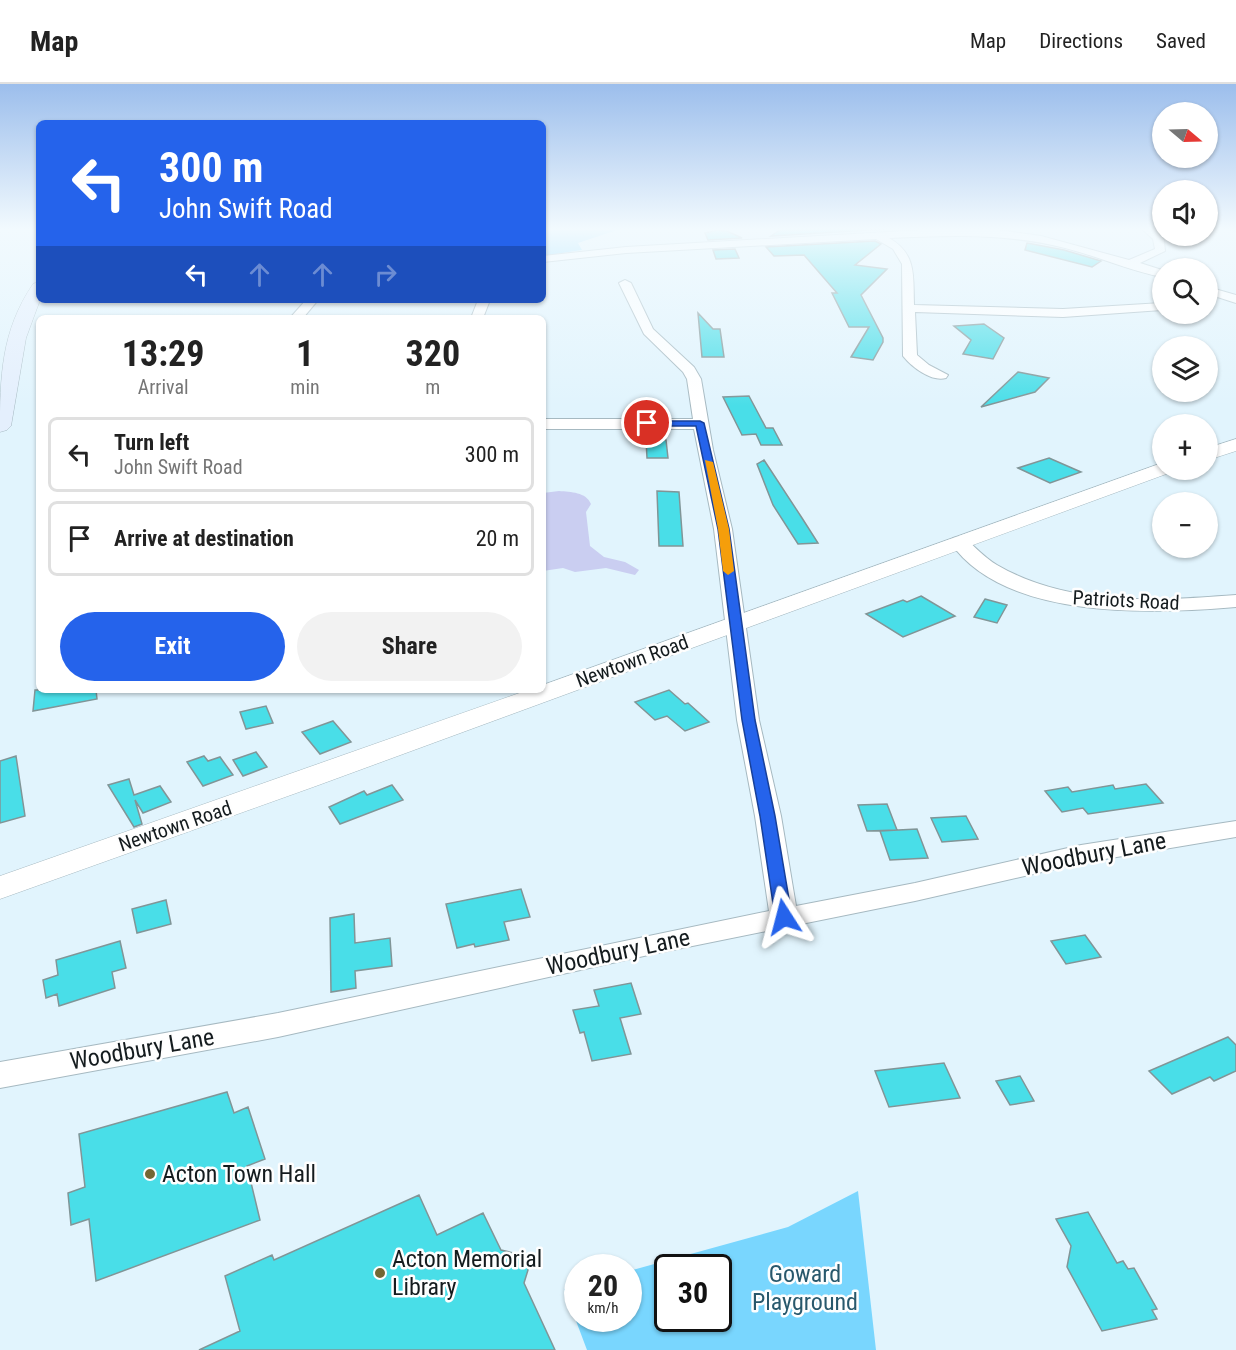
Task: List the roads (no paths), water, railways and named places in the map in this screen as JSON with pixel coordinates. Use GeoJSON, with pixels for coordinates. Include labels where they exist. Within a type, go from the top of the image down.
{"type":"FeatureCollection","features":[{"type":"Feature","properties":{"kind":"main road"},"geometry":{"type":"LineString","coordinates":[[0,426],[3,393],[19,325],[26,306],[36,291]]}},
{"type":"Feature","properties":{"kind":"street"},"geometry":{"type":"LineString","coordinates":[[628,287],[648,331],[689,370],[694,379],[700,423],[723,529],[748,720],[768,816],[784,917]]}},
{"type":"Feature","properties":{"kind":"street"},"geometry":{"type":"LineString","coordinates":[[908,287],[910,356],[924,368],[941,375]]}},
{"type":"Feature","properties":{"kind":"street"},"geometry":{"type":"LineString","coordinates":[[299,315],[309,303]]}},
{"type":"Feature","properties":{"kind":"street"},"geometry":{"type":"LineString","coordinates":[[909,308],[1063,313],[1152,308]]}},
{"type":"Feature","properties":{"kind":"street"},"geometry":{"type":"LineString","coordinates":[[546,424],[700,423]]}},
{"type":"Feature","properties":{"kind":"street"},"geometry":{"type":"LineString","coordinates":[[1218,451],[1236,445]]}},
{"type":"Feature","properties":{"kind":"street","name":"Newtown Road"},"geometry":{"type":"LineString","coordinates":[[546,693],[1152,473]]}},
{"type":"Feature","properties":{"kind":"street","name":"Patriots Road"},"geometry":{"type":"LineString","coordinates":[[959,542],[989,569],[1028,587],[1064,598],[1095,603],[1149,606],[1236,601]]}},
{"type":"Feature","properties":{"kind":"street","name":"Newtown Road"},"geometry":{"type":"LineString","coordinates":[[0,888],[545,693]]}},
{"type":"Feature","properties":{"kind":"street","name":"Woodbury Lane"},"geometry":{"type":"LineString","coordinates":[[0,1075],[278,1025],[1081,854],[1236,829]]}},
{"type":"Feature","properties":{"kind":"place","name":"Acton Town Hall"},"geometry":{"type":"Point","coordinates":[150,1174]}},
{"type":"Feature","properties":{"kind":"place","name":"Acton Memorial Library"},"geometry":{"type":"Point","coordinates":[380,1273]}},
{"type":"Feature","properties":{"kind":"park label","name":"Goward Playground"},"geometry":{"type":"Point","coordinates":[805,1288]}}]}
